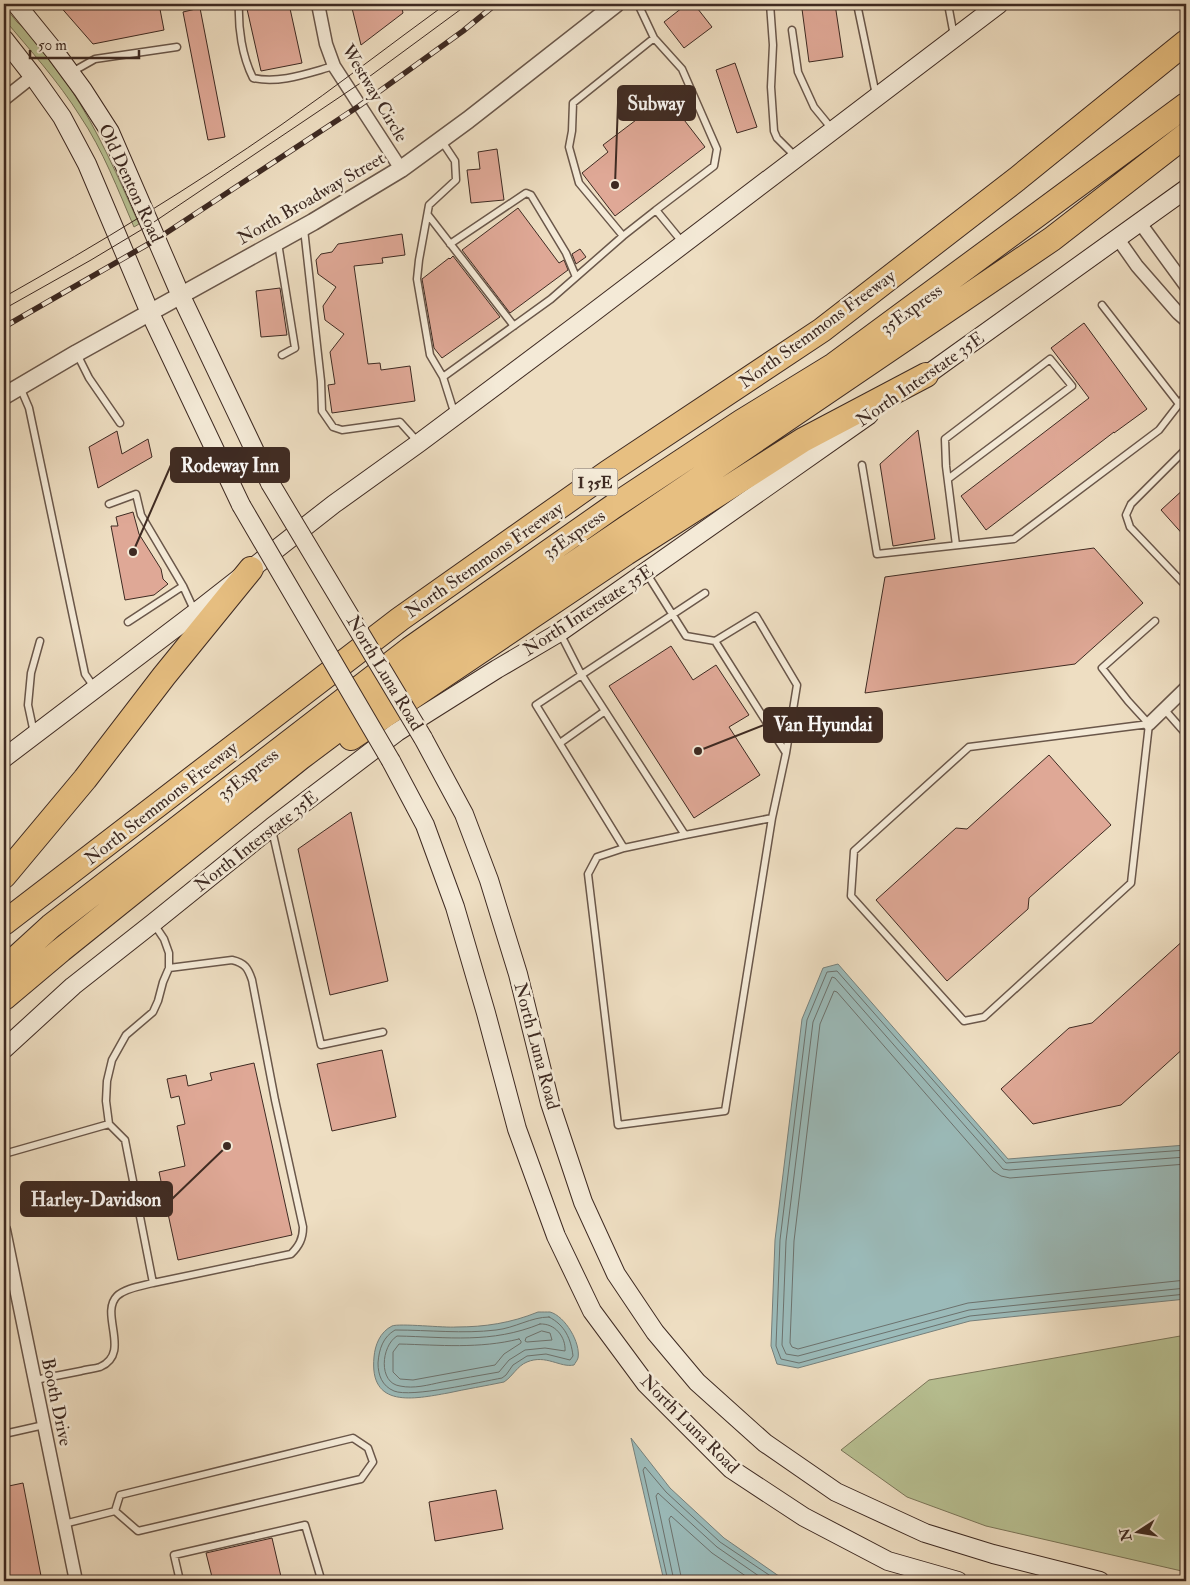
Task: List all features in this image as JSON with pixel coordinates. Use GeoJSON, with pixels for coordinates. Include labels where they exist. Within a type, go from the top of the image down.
{"type":"FeatureCollection","features":[{"type":"Feature","properties":{"kind":"highway","name":"North Stemmons Freeway"},"geometry":{"type":"LineString","coordinates":[[4,923],[400,619],[607,473],[822,330],[1017,179],[1186,42]]}},
{"type":"Feature","properties":{"kind":"highway","name":"35Express"},"geometry":{"type":"LineString","coordinates":[[4,969],[51,926],[410,649],[614,506],[741,422],[834,365],[1186,105]]}},
{"type":"Feature","properties":{"kind":"highway"},"geometry":{"type":"LineString","coordinates":[[4,998],[300,758],[436,657],[1052,239],[1186,135]]}},
{"type":"Feature","properties":{"kind":"highway"},"geometry":{"type":"LineString","coordinates":[[300,758],[356,736],[610,564],[803,440],[926,375]]}},
{"type":"Feature","properties":{"kind":"highway"},"geometry":{"type":"LineString","coordinates":[[4,876],[86,779],[164,676],[251,568]]}},
{"type":"Feature","properties":{"kind":"main road","name":"Old Denton Road"},"geometry":{"type":"LineString","coordinates":[[16,4],[71,73],[110,132],[181,296]]}},
{"type":"Feature","properties":{"kind":"main road"},"geometry":{"type":"LineString","coordinates":[[4,758],[94,688],[195,614],[334,504],[419,443],[797,158],[990,8]]}},
{"type":"Feature","properties":{"kind":"main road","name":"Old Denton Road"},"geometry":{"type":"LineString","coordinates":[[4,39],[62,117],[87,164],[150,313]]}},
{"type":"Feature","properties":{"kind":"main road","name":"North Interstate 35E"},"geometry":{"type":"LineString","coordinates":[[4,1049],[73,986],[272,827],[397,732],[560,632],[926,375],[1186,189]]}},
{"type":"Feature","properties":{"kind":"main road","name":"North Luna Road"},"geometry":{"type":"LineString","coordinates":[[181,296],[270,483],[423,738],[464,814],[489,880],[518,974],[550,1102],[583,1202],[616,1274],[655,1332],[697,1382],[765,1443],[836,1492],[925,1533],[993,1554],[1100,1581]]}},
{"type":"Feature","properties":{"kind":"main road","name":"North Luna Road"},"geometry":{"type":"LineString","coordinates":[[150,313],[241,505],[390,761],[425,825],[455,906],[517,1129],[556,1236],[592,1311],[646,1384],[731,1469],[804,1517],[888,1560],[958,1581]]}},
{"type":"Feature","properties":{"kind":"street","name":"Westway Circle"},"geometry":{"type":"LineString","coordinates":[[318,4],[326,44],[334,66],[401,169]]}},
{"type":"Feature","properties":{"kind":"street","name":"North Broadway Street"},"geometry":{"type":"LineString","coordinates":[[4,396],[76,353],[304,227],[401,169],[616,4]]}},
{"type":"Feature","properties":{"kind":"street"},"geometry":{"type":"LineString","coordinates":[[4,99],[33,76]]}},
{"type":"Feature","properties":{"kind":"street"},"geometry":{"type":"LineString","coordinates":[[1140,223],[1186,286]]}},
{"type":"Feature","properties":{"kind":"street"},"geometry":{"type":"LineString","coordinates":[[1118,239],[1137,266],[1186,320]]}},
{"type":"Feature","properties":{"kind":"street"},"geometry":{"type":"LineString","coordinates":[[1148,724],[1186,688]]}},
{"type":"Feature","properties":{"kind":"street","name":"Booth Drive"},"geometry":{"type":"LineString","coordinates":[[4,1230],[76,1581]]}},
{"type":"Feature","properties":{"kind":"lane"},"geometry":{"type":"LineString","coordinates":[[239,4],[238,19],[242,41],[247,66],[253,78],[265,80],[279,79],[334,66]]}},
{"type":"Feature","properties":{"kind":"lane"},"geometry":{"type":"LineString","coordinates":[[443,377],[551,299],[623,236],[714,166],[716,149],[682,69],[654,38],[638,4]]}},
{"type":"Feature","properties":{"kind":"lane"},"geometry":{"type":"LineString","coordinates":[[770,4],[773,45],[771,87],[774,131],[777,138],[797,158]]}},
{"type":"Feature","properties":{"kind":"lane"},"geometry":{"type":"LineString","coordinates":[[857,4],[862,36],[876,96]]}},
{"type":"Feature","properties":{"kind":"lane"},"geometry":{"type":"LineString","coordinates":[[948,4],[954,37]]}},
{"type":"Feature","properties":{"kind":"lane"},"geometry":{"type":"LineString","coordinates":[[792,30],[798,72],[814,108],[833,130]]}},
{"type":"Feature","properties":{"kind":"lane"},"geometry":{"type":"LineString","coordinates":[[623,236],[579,183],[569,147],[572,131],[573,103],[654,38]]}},
{"type":"Feature","properties":{"kind":"lane"},"geometry":{"type":"LineString","coordinates":[[71,73],[95,59],[177,47]]}},
{"type":"Feature","properties":{"kind":"lane"},"geometry":{"type":"LineString","coordinates":[[441,139],[455,160],[456,180],[429,205],[417,279],[430,355],[443,377],[455,415]]}},
{"type":"Feature","properties":{"kind":"lane"},"geometry":{"type":"LineString","coordinates":[[450,244],[526,193],[531,195],[566,253],[576,277]]}},
{"type":"Feature","properties":{"kind":"lane"},"geometry":{"type":"LineString","coordinates":[[656,210],[683,244]]}},
{"type":"Feature","properties":{"kind":"lane"},"geometry":{"type":"LineString","coordinates":[[428,215],[514,326]]}},
{"type":"Feature","properties":{"kind":"lane"},"geometry":{"type":"LineString","coordinates":[[304,227],[321,381],[322,411],[333,427],[342,430],[400,422],[419,443]]}},
{"type":"Feature","properties":{"kind":"lane"},"geometry":{"type":"LineString","coordinates":[[278,241],[295,348],[282,355]]}},
{"type":"Feature","properties":{"kind":"lane"},"geometry":{"type":"LineString","coordinates":[[1102,305],[1179,404]]}},
{"type":"Feature","properties":{"kind":"lane"},"geometry":{"type":"LineString","coordinates":[[76,353],[89,378],[120,423]]}},
{"type":"Feature","properties":{"kind":"lane"},"geometry":{"type":"LineString","coordinates":[[948,479],[1072,386],[1050,359],[945,439],[948,479],[956,545]]}},
{"type":"Feature","properties":{"kind":"lane"},"geometry":{"type":"LineString","coordinates":[[19,387],[29,408],[85,674],[94,688]]}},
{"type":"Feature","properties":{"kind":"lane"},"geometry":{"type":"LineString","coordinates":[[862,465],[877,554],[1014,538],[1159,430],[1186,395]]}},
{"type":"Feature","properties":{"kind":"lane"},"geometry":{"type":"LineString","coordinates":[[1186,450],[1131,504],[1126,515],[1130,527],[1186,586]]}},
{"type":"Feature","properties":{"kind":"lane"},"geometry":{"type":"LineString","coordinates":[[109,504],[136,494],[141,515],[183,586],[195,614]]}},
{"type":"Feature","properties":{"kind":"lane"},"geometry":{"type":"LineString","coordinates":[[646,572],[686,636],[715,641],[756,616],[797,685],[786,753],[772,818],[725,1111],[618,1125],[588,874],[597,857],[624,848],[772,818]]}},
{"type":"Feature","properties":{"kind":"lane"},"geometry":{"type":"LineString","coordinates":[[128,622],[183,586]]}},
{"type":"Feature","properties":{"kind":"lane"},"geometry":{"type":"LineString","coordinates":[[624,848],[536,704],[705,593]]}},
{"type":"Feature","properties":{"kind":"lane"},"geometry":{"type":"LineString","coordinates":[[1148,724],[969,747],[854,852],[851,896],[964,1020],[984,1017],[1131,883],[1148,724],[1102,668],[1155,621]]}},
{"type":"Feature","properties":{"kind":"lane"},"geometry":{"type":"LineString","coordinates":[[560,632],[581,674],[685,835]]}},
{"type":"Feature","properties":{"kind":"lane"},"geometry":{"type":"LineString","coordinates":[[34,734],[28,705],[31,673],[40,641]]}},
{"type":"Feature","properties":{"kind":"lane"},"geometry":{"type":"LineString","coordinates":[[715,641],[786,753]]}},
{"type":"Feature","properties":{"kind":"lane"},"geometry":{"type":"LineString","coordinates":[[1164,709],[1186,734]]}},
{"type":"Feature","properties":{"kind":"lane"},"geometry":{"type":"LineString","coordinates":[[560,744],[605,711]]}},
{"type":"Feature","properties":{"kind":"lane"},"geometry":{"type":"LineString","coordinates":[[272,827],[321,1045],[383,1032]]}},
{"type":"Feature","properties":{"kind":"lane"},"geometry":{"type":"LineString","coordinates":[[153,924],[164,939],[169,953],[168,968],[153,1012],[126,1035],[112,1060],[107,1081],[106,1101],[110,1124],[125,1140],[153,1283]]}},
{"type":"Feature","properties":{"kind":"lane"},"geometry":{"type":"LineString","coordinates":[[35,1380],[101,1366],[110,1359],[116,1346],[112,1305],[117,1296],[128,1290],[290,1254],[297,1247],[303,1236],[303,1227],[275,1100],[252,980],[247,967],[240,962],[232,960],[168,968]]}},
{"type":"Feature","properties":{"kind":"lane"},"geometry":{"type":"LineString","coordinates":[[4,1154],[110,1124]]}},
{"type":"Feature","properties":{"kind":"lane"},"geometry":{"type":"LineString","coordinates":[[4,1434],[44,1425]]}},
{"type":"Feature","properties":{"kind":"lane"},"geometry":{"type":"LineString","coordinates":[[353,1438],[368,1448],[373,1462],[361,1479],[138,1531],[115,1511],[120,1495],[353,1438]]}},
{"type":"Feature","properties":{"kind":"lane"},"geometry":{"type":"LineString","coordinates":[[64,1524],[115,1511]]}},
{"type":"Feature","properties":{"kind":"lane"},"geometry":{"type":"LineString","coordinates":[[180,1581],[174,1555],[305,1525],[321,1579],[332,1581]]}},
{"type":"Feature","properties":{"kind":"green space"},"geometry":{"type":"Polygon","coordinates":[[[4,6],[26,30],[65,81],[90,120],[139,224],[134,227],[96,142],[71,103],[34,54],[4,19],[4,6]]]}},
{"type":"Feature","properties":{"kind":"green space"},"geometry":{"type":"Polygon","coordinates":[[[1186,1335],[1186,1572],[986,1526],[907,1497],[841,1450],[929,1380],[1186,1335]]]}},
{"type":"Feature","properties":{"kind":"water"},"geometry":{"type":"Polygon","coordinates":[[[838,964],[1008,1159],[1186,1145],[1186,1299],[970,1321],[798,1368],[777,1364],[771,1346],[775,1240],[802,1019],[823,968],[838,964]]]}},
{"type":"Feature","properties":{"kind":"water"},"geometry":{"type":"Polygon","coordinates":[[[538,1312],[550,1312],[556,1315],[571,1331],[578,1352],[578,1358],[574,1365],[563,1365],[547,1360],[534,1360],[520,1366],[504,1382],[448,1393],[408,1398],[396,1397],[386,1393],[379,1385],[374,1374],[374,1357],[379,1339],[392,1326],[450,1327],[498,1324],[538,1312]]]}},
{"type":"Feature","properties":{"kind":"water"},"geometry":{"type":"Polygon","coordinates":[[[631,1438],[670,1488],[724,1538],[786,1581],[664,1581],[631,1438]]]}},
{"type":"Feature","properties":{"kind":"building"},"geometry":{"type":"Polygon","coordinates":[[[58,4],[159,4],[164,30],[93,44],[58,4]]]}},
{"type":"Feature","properties":{"kind":"building"},"geometry":{"type":"Polygon","coordinates":[[[271,4],[289,4],[302,63],[261,71],[247,9],[271,4]]]}},
{"type":"Feature","properties":{"kind":"building"},"geometry":{"type":"Polygon","coordinates":[[[351,4],[401,4],[403,13],[361,45],[351,4]]]}},
{"type":"Feature","properties":{"kind":"building"},"geometry":{"type":"Polygon","coordinates":[[[687,4],[694,4],[712,27],[684,48],[664,22],[687,4]]]}},
{"type":"Feature","properties":{"kind":"building"},"geometry":{"type":"Polygon","coordinates":[[[835,4],[843,57],[809,62],[802,9],[835,4]]]}},
{"type":"Feature","properties":{"kind":"building"},"geometry":{"type":"Polygon","coordinates":[[[200,8],[225,137],[208,140],[183,12],[200,8]]]}},
{"type":"Feature","properties":{"kind":"building"},"geometry":{"type":"Polygon","coordinates":[[[735,63],[757,127],[737,133],[716,70],[735,63]]]}},
{"type":"Feature","properties":{"kind":"building"},"geometry":{"type":"Polygon","coordinates":[[[671,103],[705,147],[615,216],[582,173],[608,152],[603,145],[644,114],[649,120],[671,103]]]}},
{"type":"Feature","properties":{"kind":"building"},"geometry":{"type":"Polygon","coordinates":[[[497,149],[504,200],[471,203],[467,170],[480,169],[478,152],[497,149]]]}},
{"type":"Feature","properties":{"kind":"building"},"geometry":{"type":"Polygon","coordinates":[[[518,208],[559,263],[564,260],[568,270],[510,313],[462,250],[518,208]]]}},
{"type":"Feature","properties":{"kind":"building"},"geometry":{"type":"Polygon","coordinates":[[[402,234],[405,255],[382,258],[383,263],[354,266],[368,364],[380,363],[381,370],[410,366],[415,401],[332,413],[328,385],[335,384],[330,352],[344,334],[325,320],[323,306],[336,287],[318,274],[316,260],[321,254],[332,252],[338,244],[402,234]]]}},
{"type":"Feature","properties":{"kind":"building"},"geometry":{"type":"Polygon","coordinates":[[[580,249],[586,257],[576,264],[572,254],[580,249]]]}},
{"type":"Feature","properties":{"kind":"building"},"geometry":{"type":"Polygon","coordinates":[[[453,256],[500,317],[442,358],[434,348],[422,279],[453,256]]]}},
{"type":"Feature","properties":{"kind":"building"},"geometry":{"type":"Polygon","coordinates":[[[280,288],[287,335],[261,337],[256,291],[280,288]]]}},
{"type":"Feature","properties":{"kind":"building"},"geometry":{"type":"Polygon","coordinates":[[[1084,323],[1147,409],[986,530],[961,496],[1089,398],[1051,348],[1084,323]]]}},
{"type":"Feature","properties":{"kind":"building"},"geometry":{"type":"Polygon","coordinates":[[[918,430],[935,539],[893,546],[880,464],[918,430]]]}},
{"type":"Feature","properties":{"kind":"building"},"geometry":{"type":"Polygon","coordinates":[[[117,431],[122,454],[148,439],[152,457],[98,488],[89,447],[117,431]]]}},
{"type":"Feature","properties":{"kind":"building"},"geometry":{"type":"Polygon","coordinates":[[[1186,487],[1186,538],[1161,510],[1186,487]]]}},
{"type":"Feature","properties":{"kind":"building"},"geometry":{"type":"Polygon","coordinates":[[[133,512],[139,534],[161,569],[163,579],[168,584],[154,595],[125,600],[111,526],[118,526],[116,517],[133,512]]]}},
{"type":"Feature","properties":{"kind":"building"},"geometry":{"type":"Polygon","coordinates":[[[1094,548],[1143,603],[1075,664],[865,693],[885,577],[1094,548]]]}},
{"type":"Feature","properties":{"kind":"building"},"geometry":{"type":"Polygon","coordinates":[[[671,646],[693,680],[716,665],[749,715],[729,727],[760,775],[694,818],[609,686],[671,646]]]}},
{"type":"Feature","properties":{"kind":"building"},"geometry":{"type":"Polygon","coordinates":[[[1049,755],[1111,825],[1029,898],[1028,909],[947,981],[876,900],[956,828],[967,829],[1049,755]]]}},
{"type":"Feature","properties":{"kind":"building"},"geometry":{"type":"Polygon","coordinates":[[[351,812],[388,981],[330,995],[298,849],[351,812]]]}},
{"type":"Feature","properties":{"kind":"building"},"geometry":{"type":"Polygon","coordinates":[[[1186,938],[1186,1046],[1121,1105],[1033,1124],[1001,1089],[1069,1028],[1092,1023],[1186,938]]]}},
{"type":"Feature","properties":{"kind":"building"},"geometry":{"type":"Polygon","coordinates":[[[382,1050],[396,1117],[332,1131],[317,1064],[382,1050]]]}},
{"type":"Feature","properties":{"kind":"building"},"geometry":{"type":"Polygon","coordinates":[[[254,1063],[292,1235],[178,1260],[159,1172],[185,1166],[177,1126],[185,1124],[179,1096],[171,1098],[167,1079],[186,1075],[188,1086],[212,1080],[210,1073],[254,1063]]]}},
{"type":"Feature","properties":{"kind":"building"},"geometry":{"type":"Polygon","coordinates":[[[23,1483],[42,1581],[4,1581],[4,1487],[23,1483]]]}},
{"type":"Feature","properties":{"kind":"building"},"geometry":{"type":"Polygon","coordinates":[[[496,1490],[503,1529],[435,1541],[429,1502],[496,1490]]]}},
{"type":"Feature","properties":{"kind":"building"},"geometry":{"type":"Polygon","coordinates":[[[272,1538],[282,1581],[213,1581],[206,1553],[272,1538]]]}},
{"type":"Feature","properties":{"kind":"tram line"},"geometry":{"type":"LineString","coordinates":[[4,297],[109,236],[213,171],[302,110],[446,4]]}},
{"type":"Feature","properties":{"kind":"tram line"},"geometry":{"type":"LineString","coordinates":[[4,309],[151,224],[362,82],[468,4]]}},
{"type":"Feature","properties":{"kind":"railway"},"geometry":{"type":"LineString","coordinates":[[4,327],[157,239],[359,106],[463,31],[496,4]]}},
{"type":"Feature","properties":{"kind":"place","name":"Subway"},"geometry":{"type":"Point","coordinates":[615,185]}},
{"type":"Feature","properties":{"kind":"place","name":"Rodeway Inn"},"geometry":{"type":"Point","coordinates":[133,552]}},
{"type":"Feature","properties":{"kind":"place","name":"Van Hyundai"},"geometry":{"type":"Point","coordinates":[698,751]}},
{"type":"Feature","properties":{"kind":"place","name":"Harley-Davidson"},"geometry":{"type":"Point","coordinates":[227,1146]}}]}
